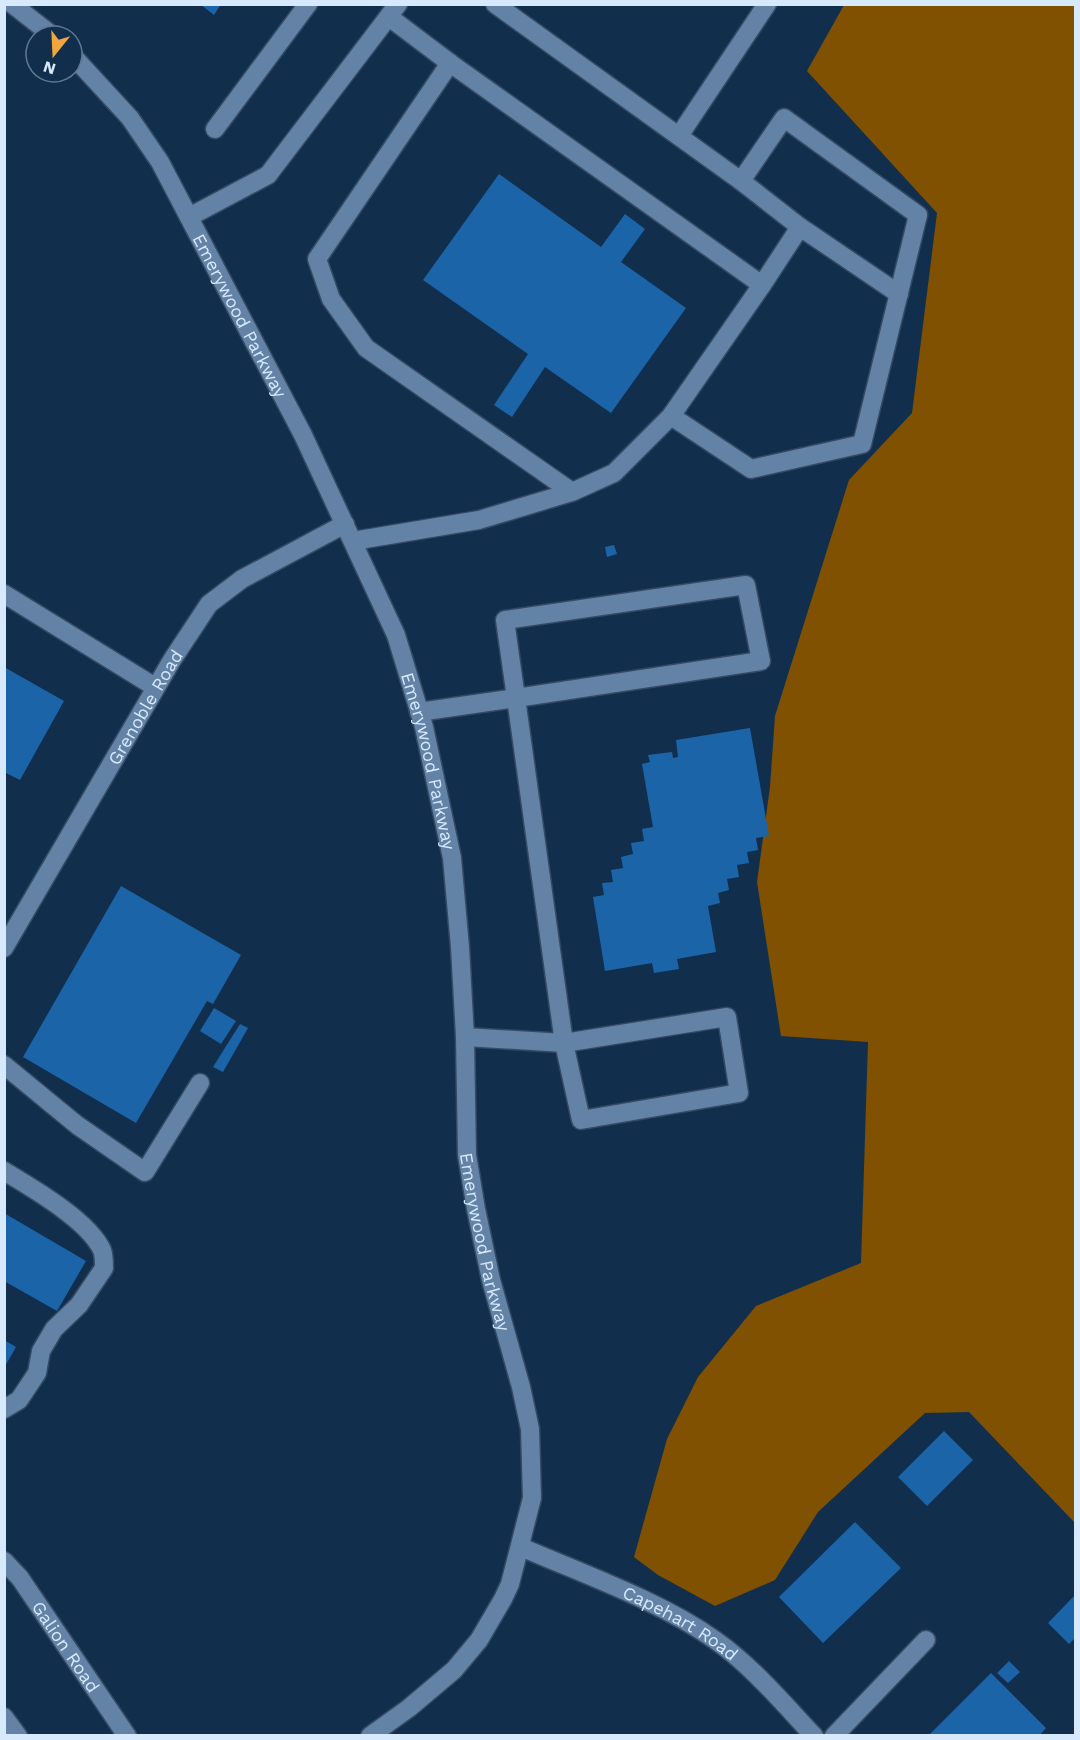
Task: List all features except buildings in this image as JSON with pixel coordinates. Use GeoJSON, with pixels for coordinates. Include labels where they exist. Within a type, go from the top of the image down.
{"type":"FeatureCollection","features":[{"type":"Feature","properties":{"kind":"street"},"geometry":{"type":"LineString","coordinates":[[215,129],[308,4]]}},
{"type":"Feature","properties":{"kind":"street"},"geometry":{"type":"LineString","coordinates":[[495,4],[741,181],[800,227],[899,294]]}},
{"type":"Feature","properties":{"kind":"street"},"geometry":{"type":"LineString","coordinates":[[679,136],[767,4]]}},
{"type":"Feature","properties":{"kind":"street"},"geometry":{"type":"LineString","coordinates":[[15,6],[38,24]]}},
{"type":"Feature","properties":{"kind":"street"},"geometry":{"type":"LineString","coordinates":[[189,217],[268,175],[394,11],[450,63],[762,285]]}},
{"type":"Feature","properties":{"kind":"street"},"geometry":{"type":"LineString","coordinates":[[450,63],[317,259],[331,299],[366,348],[572,492]]}},
{"type":"Feature","properties":{"kind":"street","name":"Emerywood Parkway"},"geometry":{"type":"LineString","coordinates":[[84,68],[130,118],[160,162],[303,435],[349,532],[396,635],[435,772],[452,858],[465,1037],[467,1155],[491,1280],[521,1387],[530,1429],[532,1498],[521,1547],[503,1599],[479,1640],[454,1670],[409,1708],[370,1736]]}},
{"type":"Feature","properties":{"kind":"street"},"geometry":{"type":"LineString","coordinates":[[671,416],[752,469],[862,444],[918,215],[784,118],[741,181]]}},
{"type":"Feature","properties":{"kind":"street","name":"Grenoble Road"},"geometry":{"type":"LineString","coordinates":[[4,948],[172,660],[209,604],[242,579],[349,532],[479,520],[572,492],[614,473],[671,416],[800,227]]}},
{"type":"Feature","properties":{"kind":"street"},"geometry":{"type":"LineString","coordinates":[[419,712],[516,698],[761,661],[746,585],[505,620],[516,698],[564,1043],[581,1120],[739,1093],[727,1017],[564,1043],[465,1037]]}},
{"type":"Feature","properties":{"kind":"street"},"geometry":{"type":"LineString","coordinates":[[4,594],[156,687]]}},
{"type":"Feature","properties":{"kind":"street"},"geometry":{"type":"LineString","coordinates":[[4,1065],[76,1125],[145,1172],[200,1083]]}},
{"type":"Feature","properties":{"kind":"street"},"geometry":{"type":"LineString","coordinates":[[4,1171],[50,1199],[88,1231],[102,1251],[105,1268],[79,1305],[54,1329],[41,1351],[37,1373],[19,1400],[4,1409]]}},
{"type":"Feature","properties":{"kind":"street","name":"Capehart Road"},"geometry":{"type":"LineString","coordinates":[[521,1547],[670,1612],[715,1640],[749,1668],[814,1736]]}},
{"type":"Feature","properties":{"kind":"street","name":"Galion Road"},"geometry":{"type":"LineString","coordinates":[[4,1561],[20,1578],[127,1736]]}},
{"type":"Feature","properties":{"kind":"street"},"geometry":{"type":"LineString","coordinates":[[834,1736],[926,1640]]}},
{"type":"Feature","properties":{"kind":"street"},"geometry":{"type":"LineString","coordinates":[[4,1717],[18,1736]]}},
{"type":"Feature","properties":{"kind":"shaded area"},"geometry":{"type":"Polygon","coordinates":[[[844,5],[1075,5],[1075,1523],[969,1412],[925,1413],[818,1512],[775,1580],[715,1606],[658,1575],[634,1557],[667,1439],[698,1377],[756,1306],[861,1263],[868,1042],[781,1036],[757,882],[770,787],[775,716],[849,480],[912,413],[937,213],[807,71],[844,5]]]}}]}
